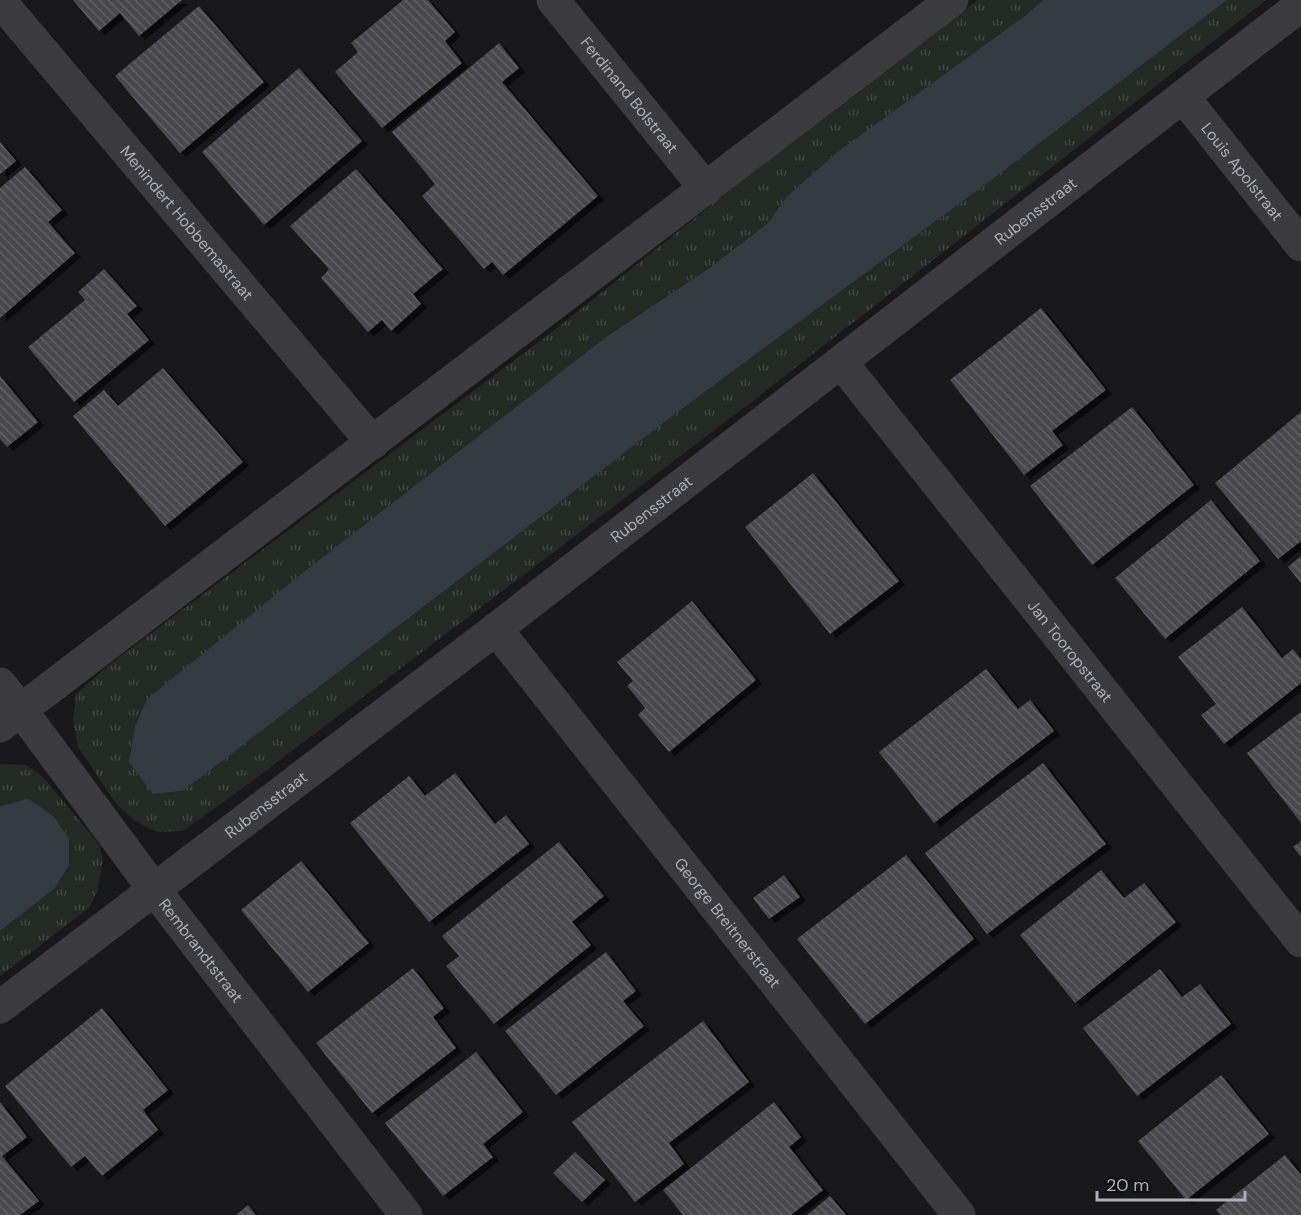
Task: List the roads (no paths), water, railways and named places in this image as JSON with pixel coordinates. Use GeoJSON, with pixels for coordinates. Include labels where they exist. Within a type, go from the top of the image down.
{"type":"FeatureCollection","features":[{"type":"Feature","properties":{"kind":"street","name":"Ferdinand Bolstraat"},"geometry":{"type":"LineString","coordinates":[[553,0],[706,189]]}},
{"type":"Feature","properties":{"kind":"street"},"geometry":{"type":"LineString","coordinates":[[11,718],[952,0]]}},
{"type":"Feature","properties":{"kind":"street","name":"Menindert Hobbemastraat"},"geometry":{"type":"LineString","coordinates":[[0,1],[373,442]]}},
{"type":"Feature","properties":{"kind":"street","name":"Rubensstraat"},"geometry":{"type":"LineString","coordinates":[[0,1007],[153,888],[496,629],[1184,98],[1301,5]]}},
{"type":"Feature","properties":{"kind":"street","name":"Louis Apolstraat"},"geometry":{"type":"LineString","coordinates":[[1184,98],[1301,245]]}},
{"type":"Feature","properties":{"kind":"street","name":"Jan Tooropstraat"},"geometry":{"type":"LineString","coordinates":[[842,362],[1301,941]]}},
{"type":"Feature","properties":{"kind":"street","name":"George Breitnerstraat"},"geometry":{"type":"LineString","coordinates":[[496,629],[959,1215]]}},
{"type":"Feature","properties":{"kind":"street","name":"Rembrandtstraat"},"geometry":{"type":"LineString","coordinates":[[0,684],[11,718],[153,888],[406,1215]]}}]}
